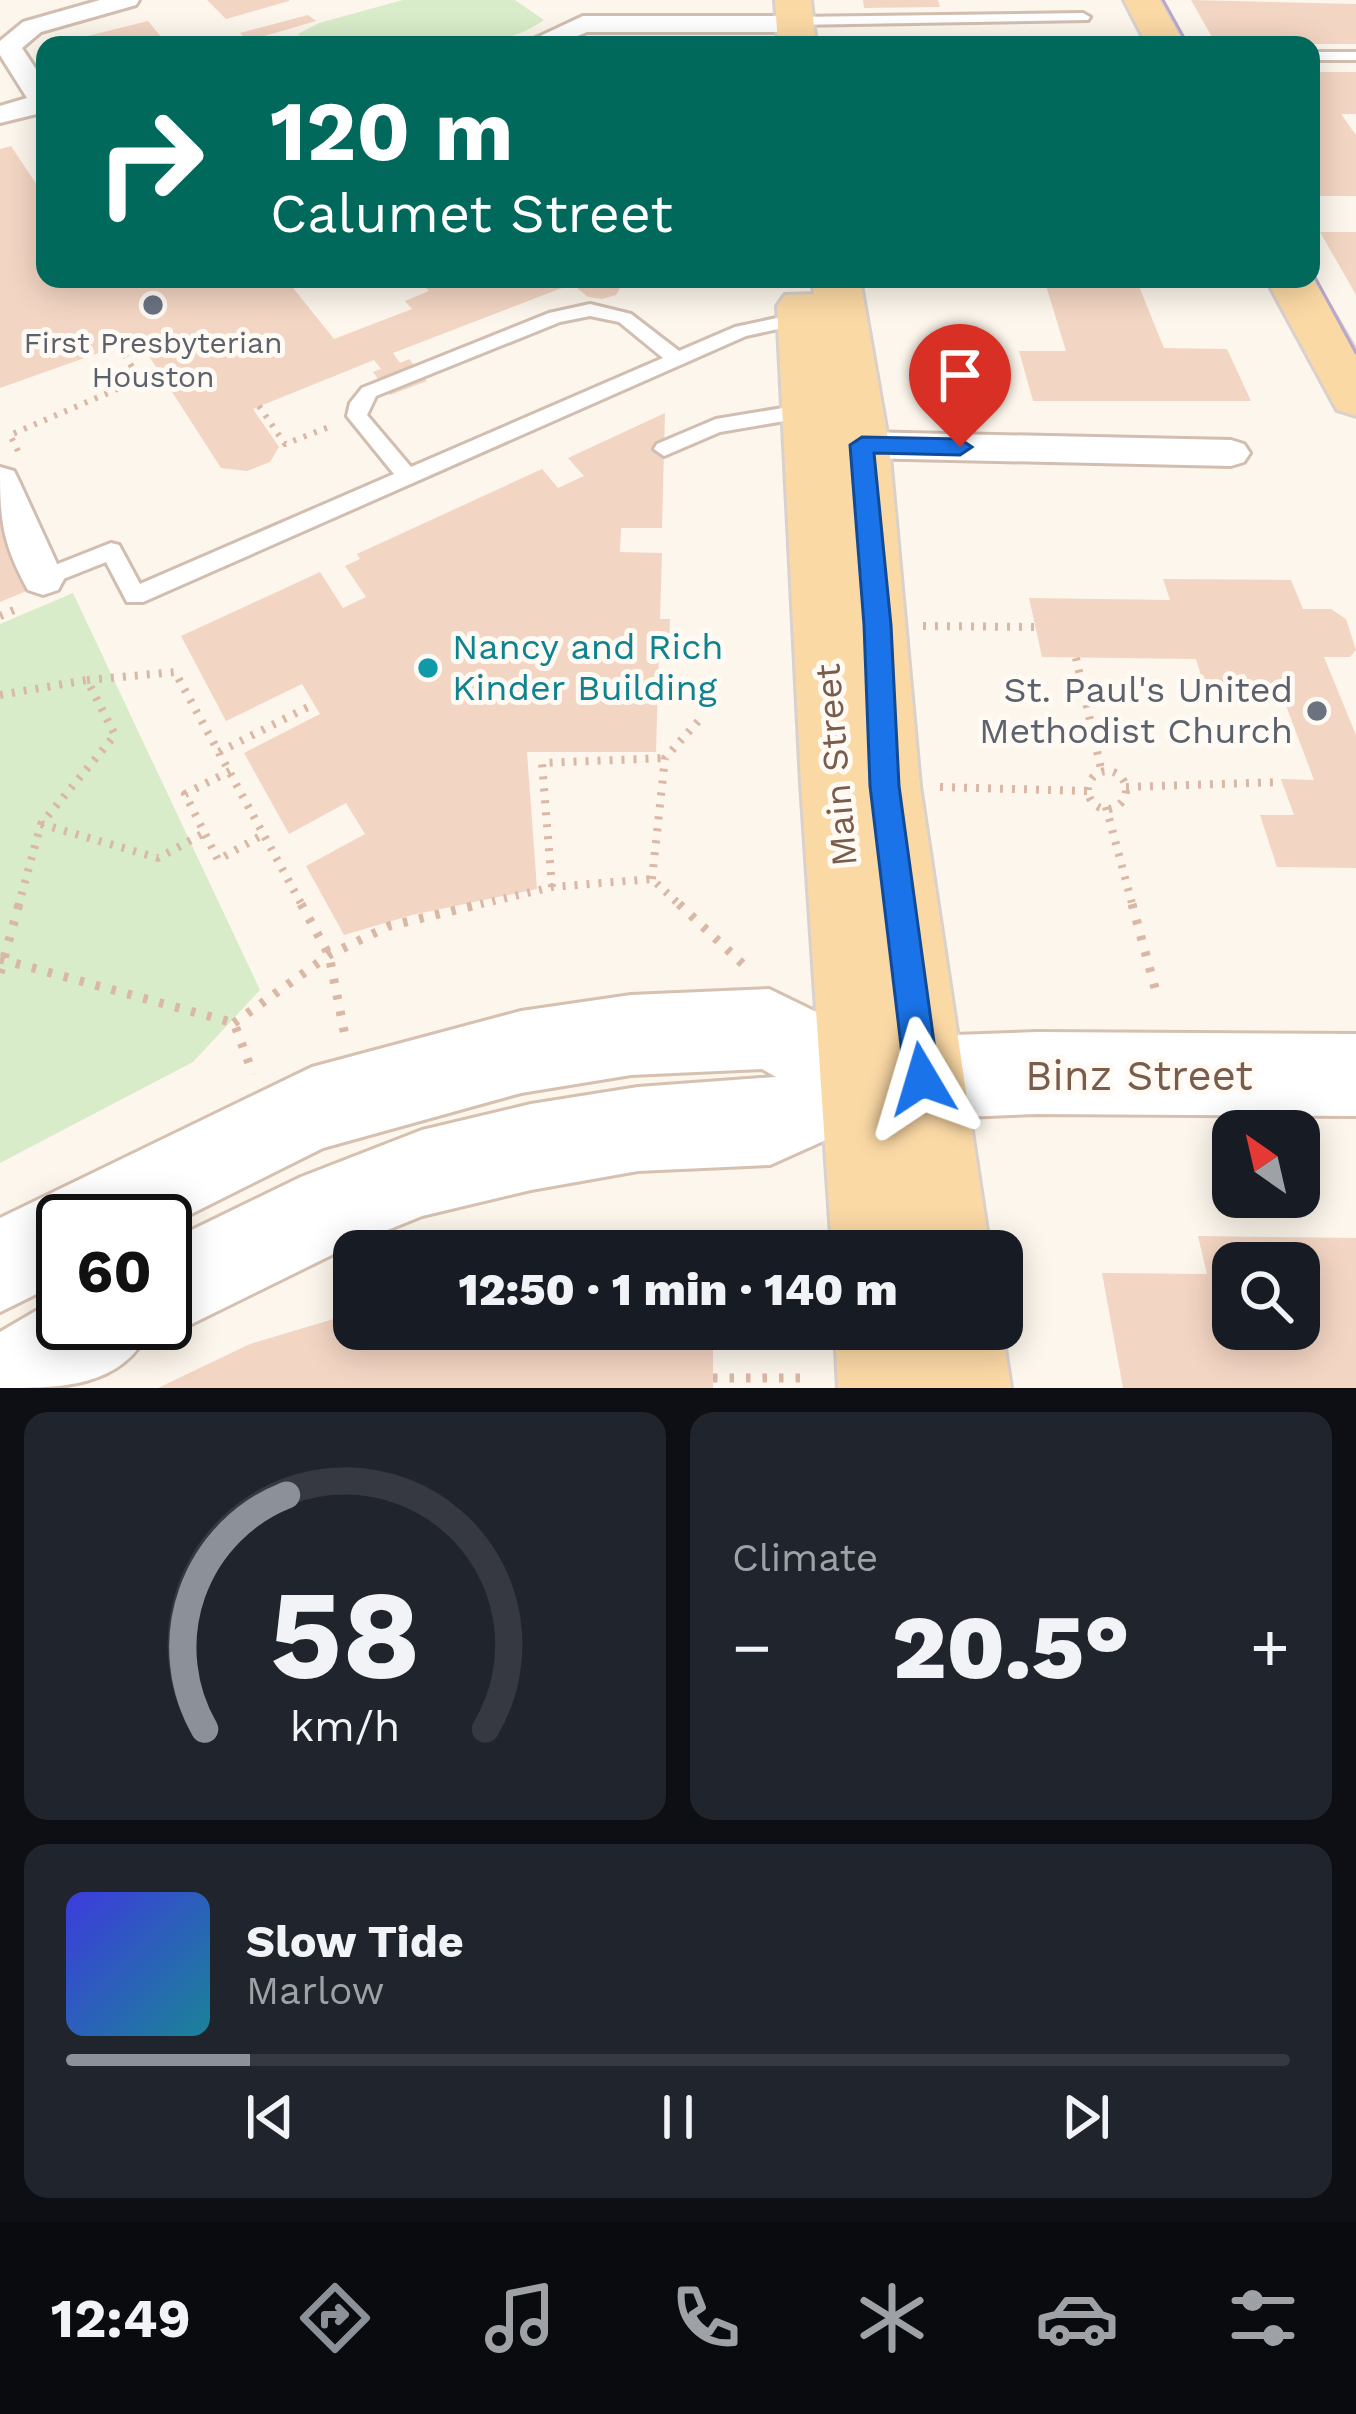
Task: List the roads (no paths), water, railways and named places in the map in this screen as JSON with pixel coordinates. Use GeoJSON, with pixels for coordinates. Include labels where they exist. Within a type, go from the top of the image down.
{"type":"FeatureCollection","features":[{"type":"Feature","properties":{"kind":"main road"},"geometry":{"type":"LineString","coordinates":[[1142,0],[1161,36]]}},
{"type":"Feature","properties":{"kind":"main road"},"geometry":{"type":"LineString","coordinates":[[1295,288],[1356,398]]}},
{"type":"Feature","properties":{"kind":"main road","name":"Main Street"},"geometry":{"type":"LineString","coordinates":[[820,297],[878,625],[893,1079],[879,1230]]}},
{"type":"Feature","properties":{"kind":"main road","name":"Main Street"},"geometry":{"type":"LineString","coordinates":[[843,422],[836,783],[893,1079],[939,1230]]}},
{"type":"Feature","properties":{"kind":"main road"},"geometry":{"type":"LineString","coordinates":[[137,1194],[312,1108],[521,1052],[631,1035],[769,1029],[893,1079]]}},
{"type":"Feature","properties":{"kind":"main road","name":"Binz Street"},"geometry":{"type":"LineString","coordinates":[[893,1079],[1037,1073],[1356,1075]]}},
{"type":"Feature","properties":{"kind":"main road"},"geometry":{"type":"LineString","coordinates":[[192,1278],[332,1208],[422,1173],[531,1147],[638,1129],[770,1123],[893,1079]]}},
{"type":"Feature","properties":{"kind":"main road"},"geometry":{"type":"LineString","coordinates":[[0,1267],[36,1247]]}},
{"type":"Feature","properties":{"kind":"main road"},"geometry":{"type":"LineString","coordinates":[[0,1385],[59,1350]]}},
{"type":"Feature","properties":{"kind":"main road"},"geometry":{"type":"LineString","coordinates":[[845,1383],[868,1350]]}},
{"type":"Feature","properties":{"kind":"main road"},"geometry":{"type":"LineString","coordinates":[[958,1350],[963,1388]]}},
{"type":"Feature","properties":{"kind":"street"},"geometry":{"type":"LineString","coordinates":[[36,91],[13,58],[7,39],[53,19],[127,0]]}},
{"type":"Feature","properties":{"kind":"street"},"geometry":{"type":"LineString","coordinates":[[555,0],[583,24]]}},
{"type":"Feature","properties":{"kind":"street"},"geometry":{"type":"LineString","coordinates":[[555,36],[583,24],[784,23]]}},
{"type":"Feature","properties":{"kind":"street"},"geometry":{"type":"LineString","coordinates":[[0,115],[36,105]]}},
{"type":"Feature","properties":{"kind":"street"},"geometry":{"type":"LineString","coordinates":[[843,422],[1231,453]]}},
{"type":"Feature","properties":{"kind":"street"},"geometry":{"type":"LineString","coordinates":[[3,488],[43,579]]}},
{"type":"Feature","properties":{"kind":"lane"},"geometry":{"type":"LineString","coordinates":[[955,0],[960,17]]}},
{"type":"Feature","properties":{"kind":"lane"},"geometry":{"type":"LineString","coordinates":[[784,23],[1083,17]]}},
{"type":"Feature","properties":{"kind":"lane"},"geometry":{"type":"LineString","coordinates":[[1320,56],[1356,56]]}},
{"type":"Feature","properties":{"kind":"lane"},"geometry":{"type":"LineString","coordinates":[[43,579],[111,550],[135,596],[820,297]]}},
{"type":"Feature","properties":{"kind":"lane"},"geometry":{"type":"LineString","coordinates":[[409,479],[357,416],[369,392],[555,317],[590,310],[625,318],[677,359]]}},
{"type":"Feature","properties":{"kind":"lane"},"geometry":{"type":"LineString","coordinates":[[664,449],[744,419],[843,422]]}},
{"type":"Feature","properties":{"kind":"tram line"},"geometry":{"type":"LineString","coordinates":[[1163,0],[1183,36]]}},
{"type":"Feature","properties":{"kind":"tram line"},"geometry":{"type":"LineString","coordinates":[[1320,287],[1356,353]]}},
{"type":"Feature","properties":{"kind":"place","name":"First Presbyterian Houston"},"geometry":{"type":"Point","coordinates":[153,305]}},
{"type":"Feature","properties":{"kind":"place","name":"Nancy and Rich Kinder Building"},"geometry":{"type":"Point","coordinates":[428,668]}},
{"type":"Feature","properties":{"kind":"place","name":"St. Paul's United Methodist Church"},"geometry":{"type":"Point","coordinates":[1317,711]}}]}
